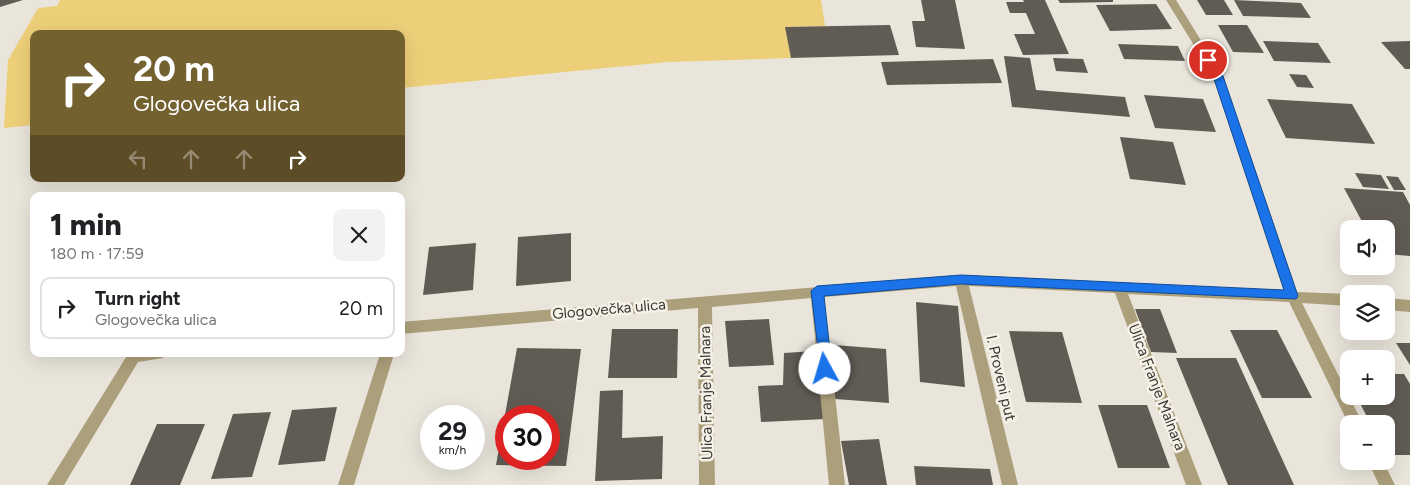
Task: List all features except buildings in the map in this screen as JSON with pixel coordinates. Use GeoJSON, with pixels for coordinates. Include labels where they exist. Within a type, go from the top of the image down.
{"type":"FeatureCollection","features":[{"type":"Feature","properties":{"kind":"street"},"geometry":{"type":"LineString","coordinates":[[1171,0],[1218,76],[1292,296],[1352,415]]}},
{"type":"Feature","properties":{"kind":"street","name":"Glogovečka ulica"},"geometry":{"type":"LineString","coordinates":[[405,328],[961,280],[1340,299]]}},
{"type":"Feature","properties":{"kind":"street","name":"I. Proveni put"},"geometry":{"type":"LineString","coordinates":[[961,280],[1010,485]]}},
{"type":"Feature","properties":{"kind":"street","name":"Ulica Franje Malnara"},"geometry":{"type":"LineString","coordinates":[[1120,289],[1194,485]]}},
{"type":"Feature","properties":{"kind":"street"},"geometry":{"type":"LineString","coordinates":[[817,291],[838,485]]}},
{"type":"Feature","properties":{"kind":"street","name":"Ulica Franje Malnara"},"geometry":{"type":"LineString","coordinates":[[705,301],[707,485]]}},
{"type":"Feature","properties":{"kind":"street"},"geometry":{"type":"LineString","coordinates":[[1395,305],[1410,306]]}},
{"type":"Feature","properties":{"kind":"street"},"geometry":{"type":"LineString","coordinates":[[55,485],[133,357]]}},
{"type":"Feature","properties":{"kind":"street"},"geometry":{"type":"LineString","coordinates":[[346,485],[386,357]]}},
{"type":"Feature","properties":{"kind":"street"},"geometry":{"type":"LineString","coordinates":[[1380,470],[1388,485]]}},
{"type":"Feature","properties":{"kind":"shaded area"},"geometry":{"type":"Polygon","coordinates":[[[60,0],[821,0],[825,26],[786,27],[791,58],[668,62],[405,88],[405,30],[30,30],[30,125],[4,128],[8,60],[38,8],[57,6],[60,0]]]}},
{"type":"Feature","properties":{"kind":"route"},"geometry":{"type":"LineString","coordinates":[[825,369],[817,291],[961,280],[1292,296],[1218,76],[1208,60]]}}]}
